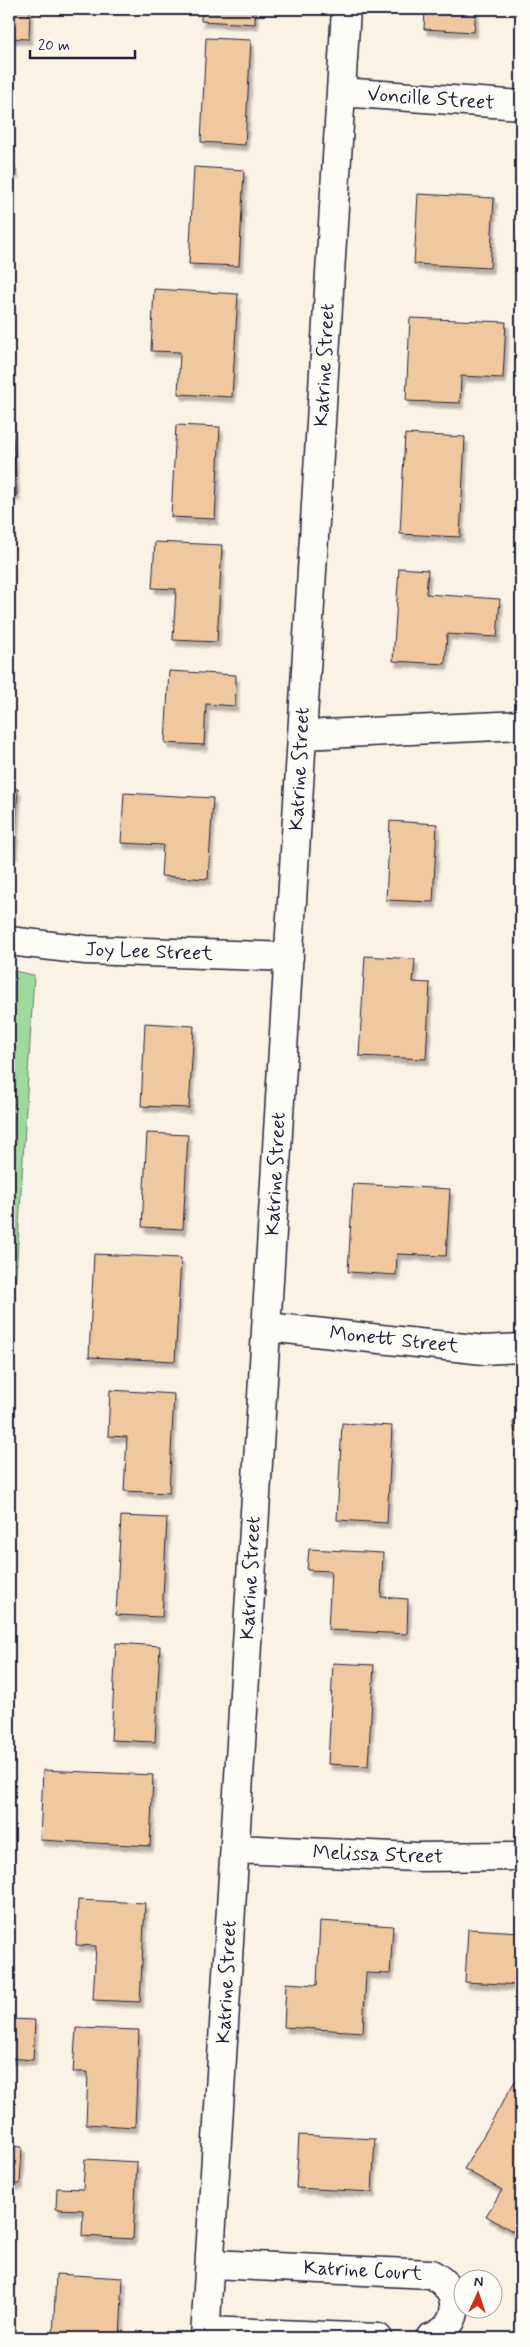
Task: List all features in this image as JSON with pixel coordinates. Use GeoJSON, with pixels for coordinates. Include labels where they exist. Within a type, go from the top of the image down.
{"type":"FeatureCollection","features":[{"type":"Feature","properties":{"kind":"street","name":"Katrine Street"},"geometry":{"type":"LineString","coordinates":[[206,2335],[346,9]]}},
{"type":"Feature","properties":{"kind":"street","name":"Voncille Street"},"geometry":{"type":"LineString","coordinates":[[341,92],[521,105]]}},
{"type":"Feature","properties":{"kind":"street"},"geometry":{"type":"LineString","coordinates":[[302,735],[521,725]]}},
{"type":"Feature","properties":{"kind":"street","name":"Joy Lee Street"},"geometry":{"type":"LineString","coordinates":[[9,940],[86,950],[289,957]]}},
{"type":"Feature","properties":{"kind":"street","name":"Monett Street"},"geometry":{"type":"LineString","coordinates":[[267,1327],[484,1350],[521,1348]]}},
{"type":"Feature","properties":{"kind":"street","name":"Melissa Street"},"geometry":{"type":"LineString","coordinates":[[235,1849],[416,1857],[521,1856]]}},
{"type":"Feature","properties":{"kind":"street","name":"Katrine Court"},"geometry":{"type":"LineString","coordinates":[[210,2264],[431,2274],[441,2279],[448,2287],[453,2296],[455,2307],[447,2328],[430,2338]]}},
{"type":"Feature","properties":{"kind":"street"},"geometry":{"type":"LineString","coordinates":[[206,2335],[378,2338]]}},
{"type":"Feature","properties":{"kind":"green space"},"geometry":{"type":"Polygon","coordinates":[[[9,970],[34,975],[9,1393],[9,970]]]}},
{"type":"Feature","properties":{"kind":"building"},"geometry":{"type":"Polygon","coordinates":[[[9,9],[30,9],[29,39],[9,38],[9,9]]]}},
{"type":"Feature","properties":{"kind":"building"},"geometry":{"type":"Polygon","coordinates":[[[201,9],[255,9],[255,24],[201,21],[201,9]]]}},
{"type":"Feature","properties":{"kind":"building"},"geometry":{"type":"Polygon","coordinates":[[[425,9],[476,9],[474,32],[424,29],[425,9]]]}},
{"type":"Feature","properties":{"kind":"building"},"geometry":{"type":"Polygon","coordinates":[[[206,38],[251,40],[245,145],[201,142],[206,38]]]}},
{"type":"Feature","properties":{"kind":"building"},"geometry":{"type":"Polygon","coordinates":[[[9,156],[16,172],[9,175],[9,156]]]}},
{"type":"Feature","properties":{"kind":"building"},"geometry":{"type":"Polygon","coordinates":[[[194,167],[244,170],[239,266],[189,264],[194,167]]]}},
{"type":"Feature","properties":{"kind":"building"},"geometry":{"type":"Polygon","coordinates":[[[418,194],[494,198],[490,268],[414,264],[418,194]]]}},
{"type":"Feature","properties":{"kind":"building"},"geometry":{"type":"Polygon","coordinates":[[[154,289],[238,294],[232,397],[178,394],[180,352],[151,351],[154,289]]]}},
{"type":"Feature","properties":{"kind":"building"},"geometry":{"type":"Polygon","coordinates":[[[410,318],[506,322],[503,378],[461,376],[460,403],[406,401],[410,318]]]}},
{"type":"Feature","properties":{"kind":"building"},"geometry":{"type":"Polygon","coordinates":[[[10,402],[17,495],[9,495],[10,402]]]}},
{"type":"Feature","properties":{"kind":"building"},"geometry":{"type":"Polygon","coordinates":[[[176,425],[220,427],[215,519],[171,517],[176,425]]]}},
{"type":"Feature","properties":{"kind":"building"},"geometry":{"type":"Polygon","coordinates":[[[405,434],[465,437],[460,537],[400,534],[405,434]]]}},
{"type":"Feature","properties":{"kind":"building"},"geometry":{"type":"Polygon","coordinates":[[[155,542],[222,545],[217,642],[173,640],[176,589],[152,588],[155,542]]]}},
{"type":"Feature","properties":{"kind":"building"},"geometry":{"type":"Polygon","coordinates":[[[399,568],[428,570],[426,594],[500,599],[497,637],[447,634],[445,664],[393,661],[399,568]]]}},
{"type":"Feature","properties":{"kind":"building"},"geometry":{"type":"Polygon","coordinates":[[[169,671],[236,675],[235,706],[206,704],[204,745],[165,743],[169,671]]]}},
{"type":"Feature","properties":{"kind":"building"},"geometry":{"type":"Polygon","coordinates":[[[9,788],[18,789],[14,854],[9,854],[9,788]]]}},
{"type":"Feature","properties":{"kind":"building"},"geometry":{"type":"Polygon","coordinates":[[[124,793],[213,798],[208,879],[161,876],[163,845],[121,843],[124,793]]]}},
{"type":"Feature","properties":{"kind":"building"},"geometry":{"type":"Polygon","coordinates":[[[390,821],[437,824],[433,902],[386,900],[390,821]]]}},
{"type":"Feature","properties":{"kind":"building"},"geometry":{"type":"Polygon","coordinates":[[[365,956],[415,959],[413,982],[430,983],[426,1059],[359,1056],[365,956]]]}},
{"type":"Feature","properties":{"kind":"building"},"geometry":{"type":"Polygon","coordinates":[[[145,1023],[194,1026],[189,1108],[141,1106],[145,1023]]]}},
{"type":"Feature","properties":{"kind":"building"},"geometry":{"type":"Polygon","coordinates":[[[147,1133],[188,1135],[183,1229],[142,1227],[147,1133]]]}},
{"type":"Feature","properties":{"kind":"building"},"geometry":{"type":"Polygon","coordinates":[[[353,1184],[450,1189],[446,1256],[397,1254],[396,1275],[348,1272],[353,1184]]]}},
{"type":"Feature","properties":{"kind":"building"},"geometry":{"type":"Polygon","coordinates":[[[94,1254],[181,1258],[175,1361],[89,1357],[94,1254]]]}},
{"type":"Feature","properties":{"kind":"building"},"geometry":{"type":"Polygon","coordinates":[[[110,1390],[174,1394],[169,1493],[124,1491],[127,1437],[108,1436],[110,1390]]]}},
{"type":"Feature","properties":{"kind":"building"},"geometry":{"type":"Polygon","coordinates":[[[521,1421],[521,1468],[513,1422],[521,1421]]]}},
{"type":"Feature","properties":{"kind":"building"},"geometry":{"type":"Polygon","coordinates":[[[342,1423],[392,1426],[387,1523],[337,1520],[342,1423]]]}},
{"type":"Feature","properties":{"kind":"building"},"geometry":{"type":"Polygon","coordinates":[[[121,1516],[167,1518],[162,1617],[116,1615],[121,1516]]]}},
{"type":"Feature","properties":{"kind":"building"},"geometry":{"type":"Polygon","coordinates":[[[309,1549],[383,1553],[381,1597],[408,1599],[407,1634],[328,1630],[331,1571],[307,1570],[309,1549]]]}},
{"type":"Feature","properties":{"kind":"building"},"geometry":{"type":"Polygon","coordinates":[[[116,1643],[160,1646],[155,1742],[111,1740],[116,1643]]]}},
{"type":"Feature","properties":{"kind":"building"},"geometry":{"type":"Polygon","coordinates":[[[333,1663],[374,1665],[368,1766],[328,1764],[333,1663]]]}},
{"type":"Feature","properties":{"kind":"building"},"geometry":{"type":"Polygon","coordinates":[[[43,1770],[153,1775],[150,1846],[40,1840],[43,1770]]]}},
{"type":"Feature","properties":{"kind":"building"},"geometry":{"type":"Polygon","coordinates":[[[78,1900],[145,1903],[140,2002],[93,2000],[96,1946],[76,1945],[78,1900]]]}},
{"type":"Feature","properties":{"kind":"building"},"geometry":{"type":"Polygon","coordinates":[[[320,1921],[393,1926],[390,1974],[366,1973],[363,2032],[284,2027],[286,1983],[317,1985],[320,1921]]]}},
{"type":"Feature","properties":{"kind":"building"},"geometry":{"type":"Polygon","coordinates":[[[468,1929],[521,1932],[521,1985],[465,1982],[468,1929]]]}},
{"type":"Feature","properties":{"kind":"building"},"geometry":{"type":"Polygon","coordinates":[[[9,2019],[35,2020],[33,2060],[9,2058],[9,2019]]]}},
{"type":"Feature","properties":{"kind":"building"},"geometry":{"type":"Polygon","coordinates":[[[76,2028],[139,2030],[135,2127],[86,2124],[88,2072],[73,2072],[76,2028]]]}},
{"type":"Feature","properties":{"kind":"building"},"geometry":{"type":"Polygon","coordinates":[[[515,2081],[521,2085],[521,2236],[486,2216],[502,2190],[464,2169],[515,2081]]]}},
{"type":"Feature","properties":{"kind":"building"},"geometry":{"type":"Polygon","coordinates":[[[299,2135],[375,2139],[372,2192],[296,2188],[299,2135]]]}},
{"type":"Feature","properties":{"kind":"building"},"geometry":{"type":"Polygon","coordinates":[[[9,2146],[22,2147],[20,2184],[9,2184],[9,2146]]]}},
{"type":"Feature","properties":{"kind":"building"},"geometry":{"type":"Polygon","coordinates":[[[85,2159],[137,2162],[133,2239],[82,2236],[83,2210],[56,2209],[57,2188],[83,2189],[85,2159]]]}},
{"type":"Feature","properties":{"kind":"building"},"geometry":{"type":"Polygon","coordinates":[[[56,2274],[123,2278],[120,2338],[53,2338],[56,2274]]]}}]}
